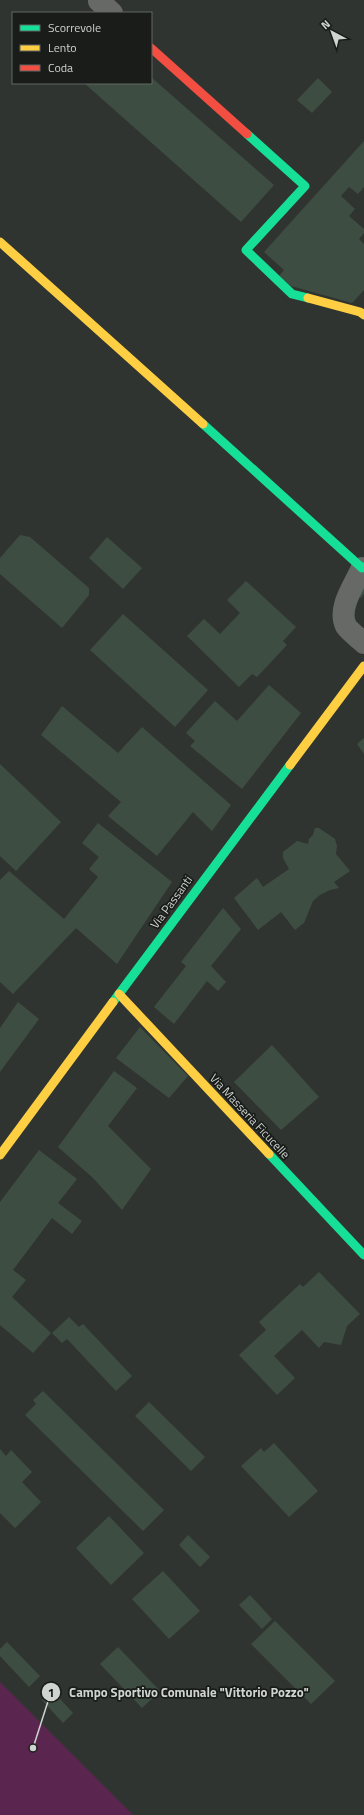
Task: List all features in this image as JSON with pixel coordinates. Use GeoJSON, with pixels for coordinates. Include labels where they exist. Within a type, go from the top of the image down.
{"type":"FeatureCollection","features":[{"type":"Feature","properties":{"kind":"street"},"geometry":{"type":"LineString","coordinates":[[152,49],[305,186],[246,250],[292,294],[360,312],[364,315]]}},
{"type":"Feature","properties":{"kind":"street"},"geometry":{"type":"LineString","coordinates":[[0,242],[363,567],[346,601],[343,614],[346,626],[364,643]]}},
{"type":"Feature","properties":{"kind":"street","name":"Via Passanti"},"geometry":{"type":"LineString","coordinates":[[0,1155],[364,666]]}},
{"type":"Feature","properties":{"kind":"street","name":"Via Masseria Ficucelle"},"geometry":{"type":"LineString","coordinates":[[119,994],[364,1255]]}},
{"type":"Feature","properties":{"kind":"shaded area"},"geometry":{"type":"Polygon","coordinates":[[[0,1682],[133,1815],[0,1815],[0,1682]]]}},
{"type":"Feature","properties":{"kind":"building"},"geometry":{"type":"Polygon","coordinates":[[[152,78],[274,185],[241,222],[85,84],[152,84],[152,78]]]}},
{"type":"Feature","properties":{"kind":"building"},"geometry":{"type":"Polygon","coordinates":[[[318,78],[332,92],[312,113],[297,100],[318,78]]]}},
{"type":"Feature","properties":{"kind":"building"},"geometry":{"type":"Polygon","coordinates":[[[364,141],[364,187],[358,194],[349,187],[341,196],[355,209],[349,216],[364,229],[364,233],[359,239],[364,244],[364,290],[352,303],[291,286],[279,276],[284,270],[264,252],[364,141]]]}},
{"type":"Feature","properties":{"kind":"building"},"geometry":{"type":"Polygon","coordinates":[[[20,535],[30,537],[89,588],[89,595],[62,628],[0,574],[0,558],[20,535]]]}},
{"type":"Feature","properties":{"kind":"building"},"geometry":{"type":"Polygon","coordinates":[[[107,537],[142,568],[123,589],[89,558],[107,537]]]}},
{"type":"Feature","properties":{"kind":"building"},"geometry":{"type":"Polygon","coordinates":[[[246,581],[296,627],[283,641],[287,645],[257,677],[252,674],[239,687],[187,636],[204,619],[220,634],[240,613],[227,600],[246,581]]]}},
{"type":"Feature","properties":{"kind":"building"},"geometry":{"type":"Polygon","coordinates":[[[364,586],[364,594],[361,598],[357,595],[364,586]]]}},
{"type":"Feature","properties":{"kind":"building"},"geometry":{"type":"Polygon","coordinates":[[[123,614],[208,690],[175,727],[90,650],[123,614]]]}},
{"type":"Feature","properties":{"kind":"building"},"geometry":{"type":"Polygon","coordinates":[[[269,685],[301,713],[242,789],[190,746],[195,741],[186,733],[215,701],[237,721],[269,685]]]}},
{"type":"Feature","properties":{"kind":"building"},"geometry":{"type":"Polygon","coordinates":[[[62,706],[118,753],[142,727],[231,805],[212,831],[193,812],[157,856],[108,816],[121,802],[41,735],[62,706]]]}},
{"type":"Feature","properties":{"kind":"building"},"geometry":{"type":"Polygon","coordinates":[[[364,738],[364,754],[357,744],[364,738]]]}},
{"type":"Feature","properties":{"kind":"building"},"geometry":{"type":"Polygon","coordinates":[[[0,764],[61,822],[16,871],[0,856],[0,764]]]}},
{"type":"Feature","properties":{"kind":"building"},"geometry":{"type":"Polygon","coordinates":[[[98,823],[172,882],[117,964],[76,928],[13,994],[0,982],[0,880],[9,871],[64,919],[98,877],[89,869],[99,857],[82,843],[98,823]]]}},
{"type":"Feature","properties":{"kind":"building"},"geometry":{"type":"Polygon","coordinates":[[[315,828],[319,828],[335,839],[337,846],[336,854],[350,871],[334,882],[339,888],[330,890],[320,895],[313,901],[304,923],[295,930],[281,912],[258,930],[234,898],[257,878],[263,887],[289,869],[283,858],[283,852],[297,841],[308,844],[315,828]]]}},
{"type":"Feature","properties":{"kind":"building"},"geometry":{"type":"Polygon","coordinates":[[[223,908],[241,929],[211,966],[226,982],[218,991],[207,981],[174,1024],[154,1007],[186,966],[181,962],[223,908]]]}},
{"type":"Feature","properties":{"kind":"building"},"geometry":{"type":"Polygon","coordinates":[[[18,1002],[39,1019],[0,1072],[0,1028],[18,1002]]]}},
{"type":"Feature","properties":{"kind":"building"},"geometry":{"type":"Polygon","coordinates":[[[140,1027],[188,1076],[169,1098],[116,1058],[140,1027]]]}},
{"type":"Feature","properties":{"kind":"building"},"geometry":{"type":"Polygon","coordinates":[[[272,1045],[319,1097],[281,1130],[234,1082],[272,1045]]]}},
{"type":"Feature","properties":{"kind":"building"},"geometry":{"type":"Polygon","coordinates":[[[114,1071],[137,1088],[108,1126],[151,1169],[122,1210],[93,1178],[58,1147],[114,1071]]]}},
{"type":"Feature","properties":{"kind":"building"},"geometry":{"type":"Polygon","coordinates":[[[39,1150],[77,1179],[58,1203],[82,1221],[72,1234],[52,1218],[13,1270],[26,1280],[12,1297],[51,1333],[33,1353],[0,1325],[0,1202],[39,1150]]]}},
{"type":"Feature","properties":{"kind":"building"},"geometry":{"type":"Polygon","coordinates":[[[319,1272],[360,1314],[347,1326],[341,1345],[324,1342],[319,1348],[302,1330],[274,1356],[295,1378],[277,1395],[239,1355],[266,1330],[259,1322],[300,1284],[303,1287],[319,1272]]]}},
{"type":"Feature","properties":{"kind":"building"},"geometry":{"type":"Polygon","coordinates":[[[69,1317],[79,1327],[83,1324],[132,1376],[116,1391],[67,1339],[62,1343],[52,1333],[69,1317]]]}},
{"type":"Feature","properties":{"kind":"building"},"geometry":{"type":"Polygon","coordinates":[[[43,1391],[164,1510],[143,1531],[25,1415],[36,1404],[33,1400],[43,1391]]]}},
{"type":"Feature","properties":{"kind":"building"},"geometry":{"type":"Polygon","coordinates":[[[149,1402],[205,1457],[191,1471],[135,1416],[149,1402]]]}},
{"type":"Feature","properties":{"kind":"building"},"geometry":{"type":"Polygon","coordinates":[[[274,1443],[318,1491],[289,1517],[241,1466],[261,1448],[264,1452],[274,1443]]]}},
{"type":"Feature","properties":{"kind":"building"},"geometry":{"type":"Polygon","coordinates":[[[0,1449],[6,1456],[11,1450],[32,1472],[22,1482],[41,1502],[15,1528],[0,1513],[0,1449]]]}},
{"type":"Feature","properties":{"kind":"building"},"geometry":{"type":"Polygon","coordinates":[[[109,1516],[144,1553],[111,1585],[76,1548],[109,1516]]]}},
{"type":"Feature","properties":{"kind":"building"},"geometry":{"type":"Polygon","coordinates":[[[188,1535],[210,1557],[200,1567],[179,1545],[188,1535]]]}},
{"type":"Feature","properties":{"kind":"building"},"geometry":{"type":"Polygon","coordinates":[[[163,1571],[200,1611],[169,1639],[132,1599],[163,1571]]]}},
{"type":"Feature","properties":{"kind":"building"},"geometry":{"type":"Polygon","coordinates":[[[250,1595],[272,1619],[262,1629],[239,1605],[250,1595]]]}},
{"type":"Feature","properties":{"kind":"building"},"geometry":{"type":"Polygon","coordinates":[[[275,1621],[335,1681],[311,1704],[251,1644],[275,1621]]]}},
{"type":"Feature","properties":{"kind":"building"},"geometry":{"type":"Polygon","coordinates":[[[7,1642],[40,1676],[29,1687],[0,1656],[0,1649],[7,1642]]]}},
{"type":"Feature","properties":{"kind":"building"},"geometry":{"type":"Polygon","coordinates":[[[118,1647],[160,1691],[142,1708],[100,1664],[118,1647]]]}},
{"type":"Feature","properties":{"kind":"building"},"geometry":{"type":"Polygon","coordinates":[[[52,1690],[73,1713],[63,1723],[42,1700],[52,1690]]]}},
{"type":"Feature","properties":{"kind":"traffic: fast"},"geometry":{"type":"LineString","coordinates":[[247,134],[305,186],[246,250],[292,294],[308,298]]}},
{"type":"Feature","properties":{"kind":"traffic: fast"},"geometry":{"type":"LineString","coordinates":[[203,424],[362,568],[364,567]]}},
{"type":"Feature","properties":{"kind":"traffic: fast"},"geometry":{"type":"LineString","coordinates":[[113,1002],[290,765]]}},
{"type":"Feature","properties":{"kind":"traffic: fast"},"geometry":{"type":"LineString","coordinates":[[269,1154],[364,1255]]}},
{"type":"Feature","properties":{"kind":"traffic: slow"},"geometry":{"type":"LineString","coordinates":[[0,242],[203,424]]}},
{"type":"Feature","properties":{"kind":"traffic: slow"},"geometry":{"type":"LineString","coordinates":[[308,298],[360,312],[364,315]]}},
{"type":"Feature","properties":{"kind":"traffic: slow"},"geometry":{"type":"LineString","coordinates":[[290,765],[364,666]]}},
{"type":"Feature","properties":{"kind":"traffic: slow"},"geometry":{"type":"LineString","coordinates":[[119,994],[269,1154]]}},
{"type":"Feature","properties":{"kind":"traffic: slow"},"geometry":{"type":"LineString","coordinates":[[0,1155],[113,1002]]}},
{"type":"Feature","properties":{"kind":"traffic: jam"},"geometry":{"type":"LineString","coordinates":[[152,49],[247,134]]}},
{"type":"Feature","properties":{"kind":"place","name":"Campo Sportivo Comunale \"Vittorio Pozzo\""},"geometry":{"type":"Point","coordinates":[33,1748]}}]}
